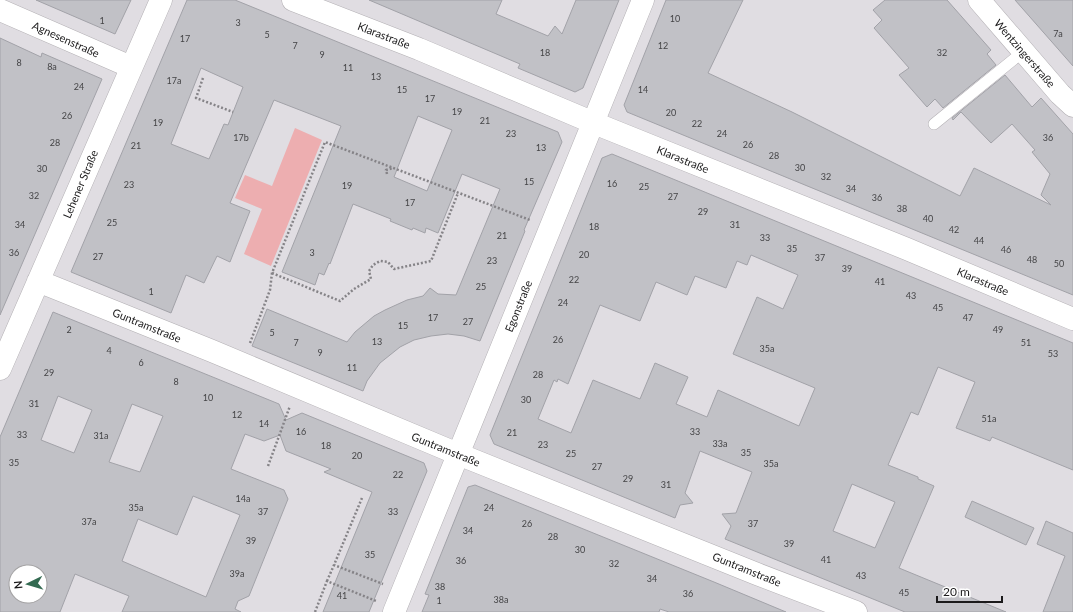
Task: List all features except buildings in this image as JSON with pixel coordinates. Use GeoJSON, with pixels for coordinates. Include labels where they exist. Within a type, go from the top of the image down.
{"type":"FeatureCollection","features":[{"type":"Feature","properties":{"kind":"street","name":"Lehener Straße"},"geometry":{"type":"LineString","coordinates":[[0,369],[160,0]]}},
{"type":"Feature","properties":{"kind":"street","name":"Klarastraße"},"geometry":{"type":"LineString","coordinates":[[293,0],[419,49],[594,123],[907,249],[1073,318]]}},
{"type":"Feature","properties":{"kind":"street","name":"Egonstraße"},"geometry":{"type":"LineString","coordinates":[[397,604],[644,0]]}},
{"type":"Feature","properties":{"kind":"street","name":"Wentzingerstraße"},"geometry":{"type":"LineString","coordinates":[[979,0],[1065,99],[1073,106]]}},
{"type":"Feature","properties":{"kind":"street","name":"Agnesenstraße"},"geometry":{"type":"LineString","coordinates":[[0,10],[131,68]]}},
{"type":"Feature","properties":{"kind":"street","name":"Guntramstraße"},"geometry":{"type":"LineString","coordinates":[[38,281],[458,454],[757,574],[856,612]]}},
{"type":"Feature","properties":{"kind":"lane"},"geometry":{"type":"LineString","coordinates":[[934,124],[1024,51]]}},
{"type":"Feature","properties":{"kind":"path"},"geometry":{"type":"LineString","coordinates":[[203,78],[196,98],[233,112]]}},
{"type":"Feature","properties":{"kind":"path"},"geometry":{"type":"LineString","coordinates":[[242,364],[270,290],[272,273],[325,142],[550,228]]}},
{"type":"Feature","properties":{"kind":"path"},"geometry":{"type":"LineString","coordinates":[[387,174],[386,170],[393,167]]}},
{"type":"Feature","properties":{"kind":"path"},"geometry":{"type":"LineString","coordinates":[[272,273],[340,301],[354,289],[371,279],[369,272],[373,265],[380,261],[388,262],[394,269],[431,261],[458,193]]}},
{"type":"Feature","properties":{"kind":"path"},"geometry":{"type":"LineString","coordinates":[[268,466],[282,427]]}},
{"type":"Feature","properties":{"kind":"path"},"geometry":{"type":"LineString","coordinates":[[315,612],[362,498]]}},
{"type":"Feature","properties":{"kind":"path"},"geometry":{"type":"LineString","coordinates":[[334,565],[397,604]]}},
{"type":"Feature","properties":{"kind":"path"},"geometry":{"type":"LineString","coordinates":[[327,581],[397,604]]}},
{"type":"Feature","properties":{"kind":"shaded area"},"geometry":{"type":"Polygon","coordinates":[[[295,128],[322,140],[271,266],[244,254],[262,209],[235,198],[245,175],[272,186],[295,128]]]}}]}
